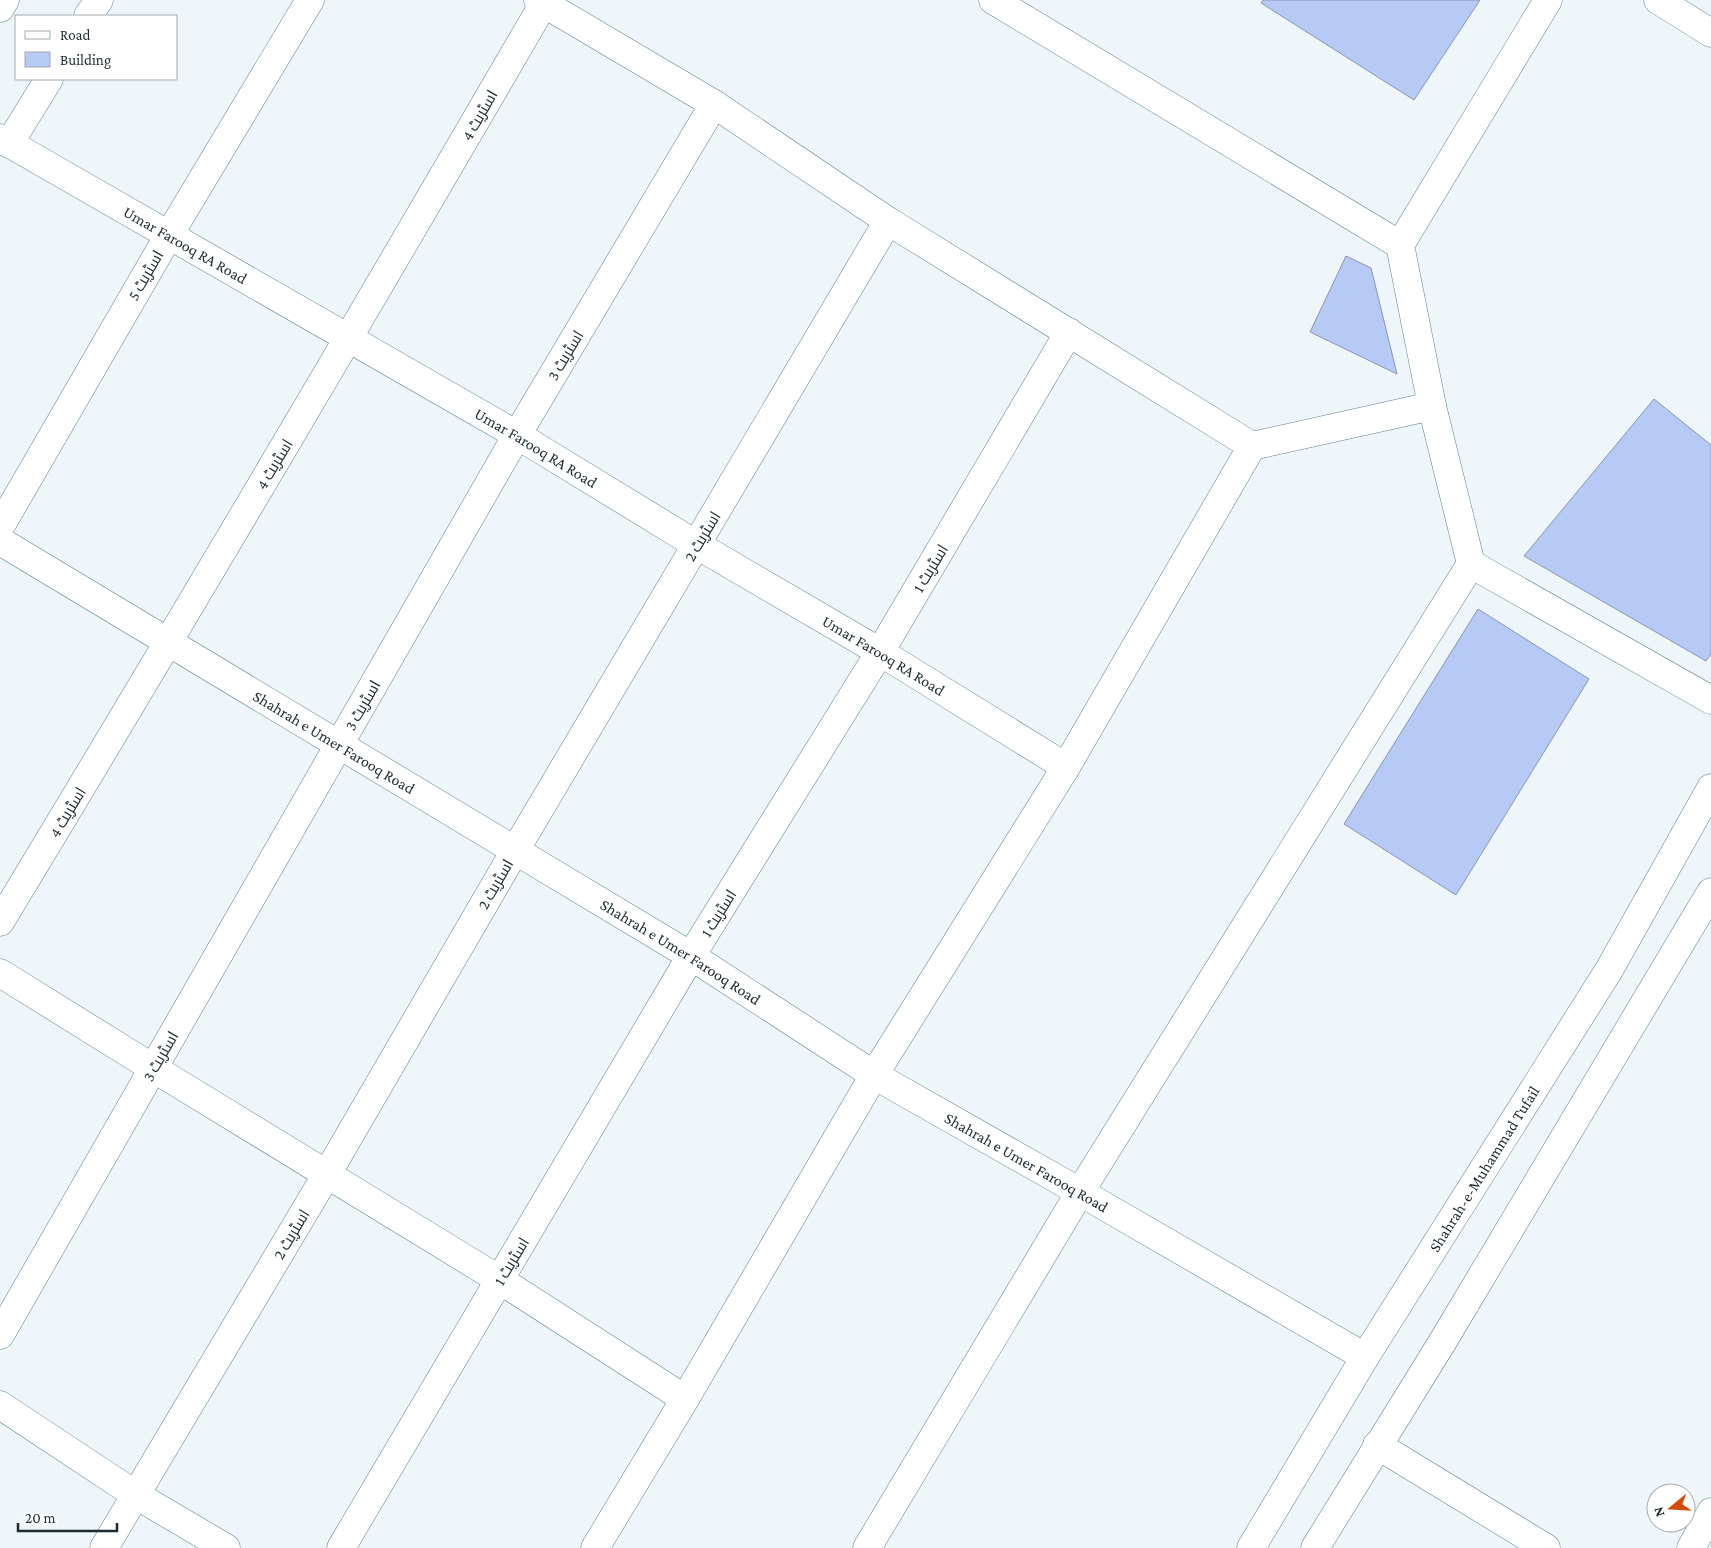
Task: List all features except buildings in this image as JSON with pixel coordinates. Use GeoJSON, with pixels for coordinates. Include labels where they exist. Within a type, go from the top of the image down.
{"type":"FeatureCollection","features":[{"type":"Feature","properties":{"kind":"street"},"geometry":{"type":"LineString","coordinates":[[0,8],[5,0]]}},
{"type":"Feature","properties":{"kind":"street"},"geometry":{"type":"LineString","coordinates":[[89,15],[99,0]]}},
{"type":"Feature","properties":{"kind":"street","name":"اسٹریٹ 5"},"geometry":{"type":"LineString","coordinates":[[0,526],[169,235],[310,0]]}},
{"type":"Feature","properties":{"kind":"street"},"geometry":{"type":"LineString","coordinates":[[993,0],[1400,245]]}},
{"type":"Feature","properties":{"kind":"street"},"geometry":{"type":"LineString","coordinates":[[867,1548],[1080,1192],[1471,564],[1432,406],[1400,245],[1548,0]]}},
{"type":"Feature","properties":{"kind":"street"},"geometry":{"type":"LineString","coordinates":[[1658,0],[1711,33]]}},
{"type":"Feature","properties":{"kind":"street"},"geometry":{"type":"LineString","coordinates":[[541,2],[714,104],[888,221],[1252,446],[1432,406]]}},
{"type":"Feature","properties":{"kind":"street","name":"اسٹریٹ 4"},"geometry":{"type":"LineString","coordinates":[[0,922],[349,339],[541,2]]}},
{"type":"Feature","properties":{"kind":"street"},"geometry":{"type":"LineString","coordinates":[[4,141],[48,80]]}},
{"type":"Feature","properties":{"kind":"street","name":"اسٹریٹ 3"},"geometry":{"type":"LineString","coordinates":[[0,1335],[517,435],[714,104]]}},
{"type":"Feature","properties":{"kind":"street","name":"Umar Farooq RA Road"},"geometry":{"type":"LineString","coordinates":[[4,141],[517,435],[697,545],[880,652],[1066,766]]}},
{"type":"Feature","properties":{"kind":"street","name":"اسٹریٹ 2"},"geometry":{"type":"LineString","coordinates":[[104,1548],[327,1174],[516,849],[888,221]]}},
{"type":"Feature","properties":{"kind":"street","name":"اسٹریٹ 1"},"geometry":{"type":"LineString","coordinates":[[341,1548],[691,956],[880,652],[1069,332]]}},
{"type":"Feature","properties":{"kind":"street"},"geometry":{"type":"LineString","coordinates":[[595,1548],[874,1075],[1066,766],[1252,446]]}},
{"type":"Feature","properties":{"kind":"street","name":"Shahrah e Umer Farooq Road"},"geometry":{"type":"LineString","coordinates":[[0,541],[516,849],[691,956],[874,1075],[1365,1356]]}},
{"type":"Feature","properties":{"kind":"street"},"geometry":{"type":"LineString","coordinates":[[1471,564],[1711,700]]}},
{"type":"Feature","properties":{"kind":"street","name":"Shahrah-e-Muhammad Tufail"},"geometry":{"type":"LineString","coordinates":[[1251,1548],[1365,1356],[1609,970],[1711,788]]}},
{"type":"Feature","properties":{"kind":"street"},"geometry":{"type":"LineString","coordinates":[[1315,1548],[1443,1340],[1711,892]]}},
{"type":"Feature","properties":{"kind":"street"},"geometry":{"type":"LineString","coordinates":[[0,973],[500,1280],[684,1400]]}},
{"type":"Feature","properties":{"kind":"street"},"geometry":{"type":"LineString","coordinates":[[0,1405],[136,1495],[226,1548]]}},
{"type":"Feature","properties":{"kind":"street"},"geometry":{"type":"LineString","coordinates":[[1377,1446],[1546,1548]]}},
{"type":"Feature","properties":{"kind":"street"},"geometry":{"type":"LineString","coordinates":[[1691,1548],[1711,1512]]}}]}
